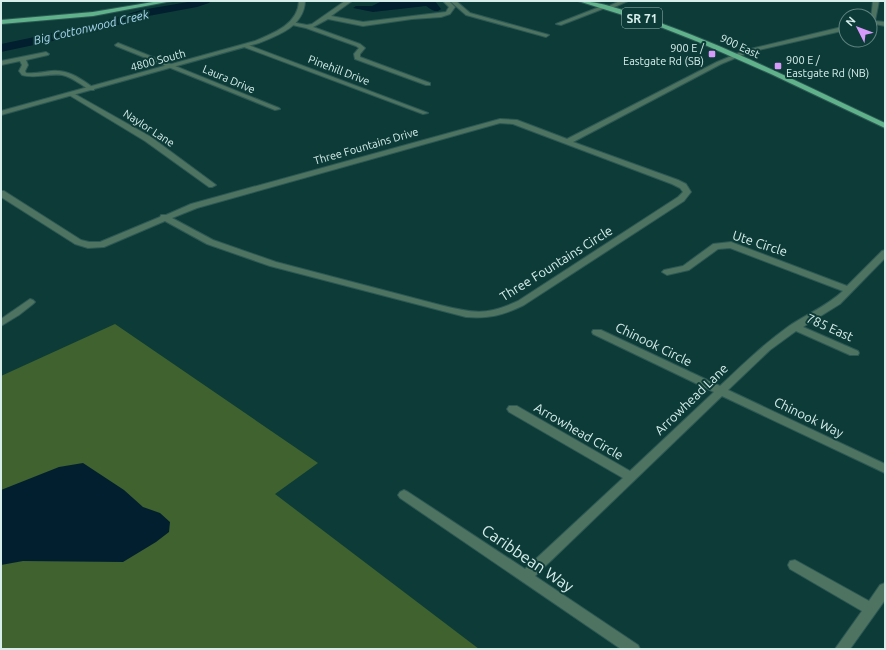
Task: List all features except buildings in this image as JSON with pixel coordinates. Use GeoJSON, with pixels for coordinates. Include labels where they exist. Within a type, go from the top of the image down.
{"type":"FeatureCollection","features":[{"type":"Feature","properties":{"kind":"main road"},"geometry":{"type":"LineString","coordinates":[[1,16],[72,10],[141,1]]}},
{"type":"Feature","properties":{"kind":"main road"},"geometry":{"type":"LineString","coordinates":[[1,22],[86,14],[169,1]]}},
{"type":"Feature","properties":{"kind":"main road","name":"900 East"},"geometry":{"type":"LineString","coordinates":[[581,1],[606,7],[673,29],[737,56],[885,126]]}},
{"type":"Feature","properties":{"kind":"main road"},"geometry":{"type":"LineString","coordinates":[[868,118],[885,120]]}},
{"type":"Feature","properties":{"kind":"street","name":"4800 South"},"geometry":{"type":"LineString","coordinates":[[1,113],[246,46],[267,38],[291,24],[301,13],[302,1]]}},
{"type":"Feature","properties":{"kind":"street"},"geometry":{"type":"LineString","coordinates":[[307,27],[321,22],[339,6],[349,1]]}},
{"type":"Feature","properties":{"kind":"street"},"geometry":{"type":"LineString","coordinates":[[328,17],[363,24],[444,14],[452,8],[446,1]]}},
{"type":"Feature","properties":{"kind":"street"},"geometry":{"type":"LineString","coordinates":[[453,1],[468,14],[546,36]]}},
{"type":"Feature","properties":{"kind":"street"},"geometry":{"type":"LineString","coordinates":[[559,24],[625,1]]}},
{"type":"Feature","properties":{"kind":"street"},"geometry":{"type":"LineString","coordinates":[[291,24],[307,27],[358,45],[362,48],[357,54],[357,58],[428,84]]}},
{"type":"Feature","properties":{"kind":"street"},"geometry":{"type":"LineString","coordinates":[[567,142],[712,66],[748,52],[838,30]]}},
{"type":"Feature","properties":{"kind":"street"},"geometry":{"type":"LineString","coordinates":[[737,56],[838,34]]}},
{"type":"Feature","properties":{"kind":"street","name":"Laura Drive"},"geometry":{"type":"LineString","coordinates":[[118,45],[173,66],[277,110]]}},
{"type":"Feature","properties":{"kind":"street","name":"Pinehill Drive"},"geometry":{"type":"LineString","coordinates":[[246,46],[425,113]]}},
{"type":"Feature","properties":{"kind":"street"},"geometry":{"type":"LineString","coordinates":[[1,63],[46,54]]}},
{"type":"Feature","properties":{"kind":"street"},"geometry":{"type":"LineString","coordinates":[[22,59],[25,65],[22,71],[24,74],[34,76],[63,73],[92,88]]}},
{"type":"Feature","properties":{"kind":"street","name":"Naylor Lane"},"geometry":{"type":"LineString","coordinates":[[71,94],[148,139],[212,185]]}},
{"type":"Feature","properties":{"kind":"street","name":"Three Fountains Drive"},"geometry":{"type":"LineString","coordinates":[[1,193],[78,242],[88,245],[97,245],[109,242],[194,206],[497,121],[514,122],[567,142]]}},
{"type":"Feature","properties":{"kind":"street","name":"Three Fountains Circle"},"geometry":{"type":"LineString","coordinates":[[164,218],[210,242],[285,268],[459,312],[479,315],[494,313],[509,309],[526,300],[687,194],[686,189],[679,184],[567,142]]}},
{"type":"Feature","properties":{"kind":"street","name":"Ute Circle"},"geometry":{"type":"LineString","coordinates":[[667,272],[686,268],[716,246],[730,245],[849,290]]}},
{"type":"Feature","properties":{"kind":"street","name":"Arrowhead Lane"},"geometry":{"type":"LineString","coordinates":[[526,577],[766,348],[795,327],[832,305],[885,253]]}},
{"type":"Feature","properties":{"kind":"street"},"geometry":{"type":"LineString","coordinates":[[1,323],[30,302]]}},
{"type":"Feature","properties":{"kind":"street","name":"785 East"},"geometry":{"type":"LineString","coordinates":[[795,327],[854,353]]}},
{"type":"Feature","properties":{"kind":"street","name":"Chinook Circle"},"geometry":{"type":"LineString","coordinates":[[597,332],[720,391]]}},
{"type":"Feature","properties":{"kind":"street","name":"Chinook Way"},"geometry":{"type":"LineString","coordinates":[[720,391],[885,469]]}},
{"type":"Feature","properties":{"kind":"street","name":"Arrowhead Circle"},"geometry":{"type":"LineString","coordinates":[[513,409],[631,477]]}},
{"type":"Feature","properties":{"kind":"street","name":"Caribbean Way"},"geometry":{"type":"LineString","coordinates":[[404,495],[632,649]]}},
{"type":"Feature","properties":{"kind":"street"},"geometry":{"type":"LineString","coordinates":[[794,565],[871,609]]}},
{"type":"Feature","properties":{"kind":"street"},"geometry":{"type":"LineString","coordinates":[[842,649],[885,590]]}},
{"type":"Feature","properties":{"kind":"green space"},"geometry":{"type":"Polygon","coordinates":[[[115,324],[318,463],[275,494],[479,649],[1,649],[1,376],[115,324]]]}},
{"type":"Feature","properties":{"kind":"water"},"geometry":{"type":"Polygon","coordinates":[[[382,1],[435,1],[441,9],[435,11],[426,6],[373,12],[353,8],[356,6],[372,6],[382,1]]]}},
{"type":"Feature","properties":{"kind":"water"},"geometry":{"type":"Polygon","coordinates":[[[83,463],[124,490],[143,507],[160,513],[170,522],[169,532],[156,542],[123,562],[23,561],[1,565],[1,490],[59,467],[83,463]]]}},
{"type":"Feature","properties":{"kind":"waterway","name":"Big Cottonwood Creek"},"geometry":{"type":"LineString","coordinates":[[1,48],[95,28],[141,14],[197,4],[205,1]]}},
{"type":"Feature","properties":{"kind":"place","name":"900 E / Eastgate Rd (SB)"},"geometry":{"type":"Point","coordinates":[712,54]}},
{"type":"Feature","properties":{"kind":"place","name":"900 E / Eastgate Rd (NB)"},"geometry":{"type":"Point","coordinates":[778,66]}}]}
